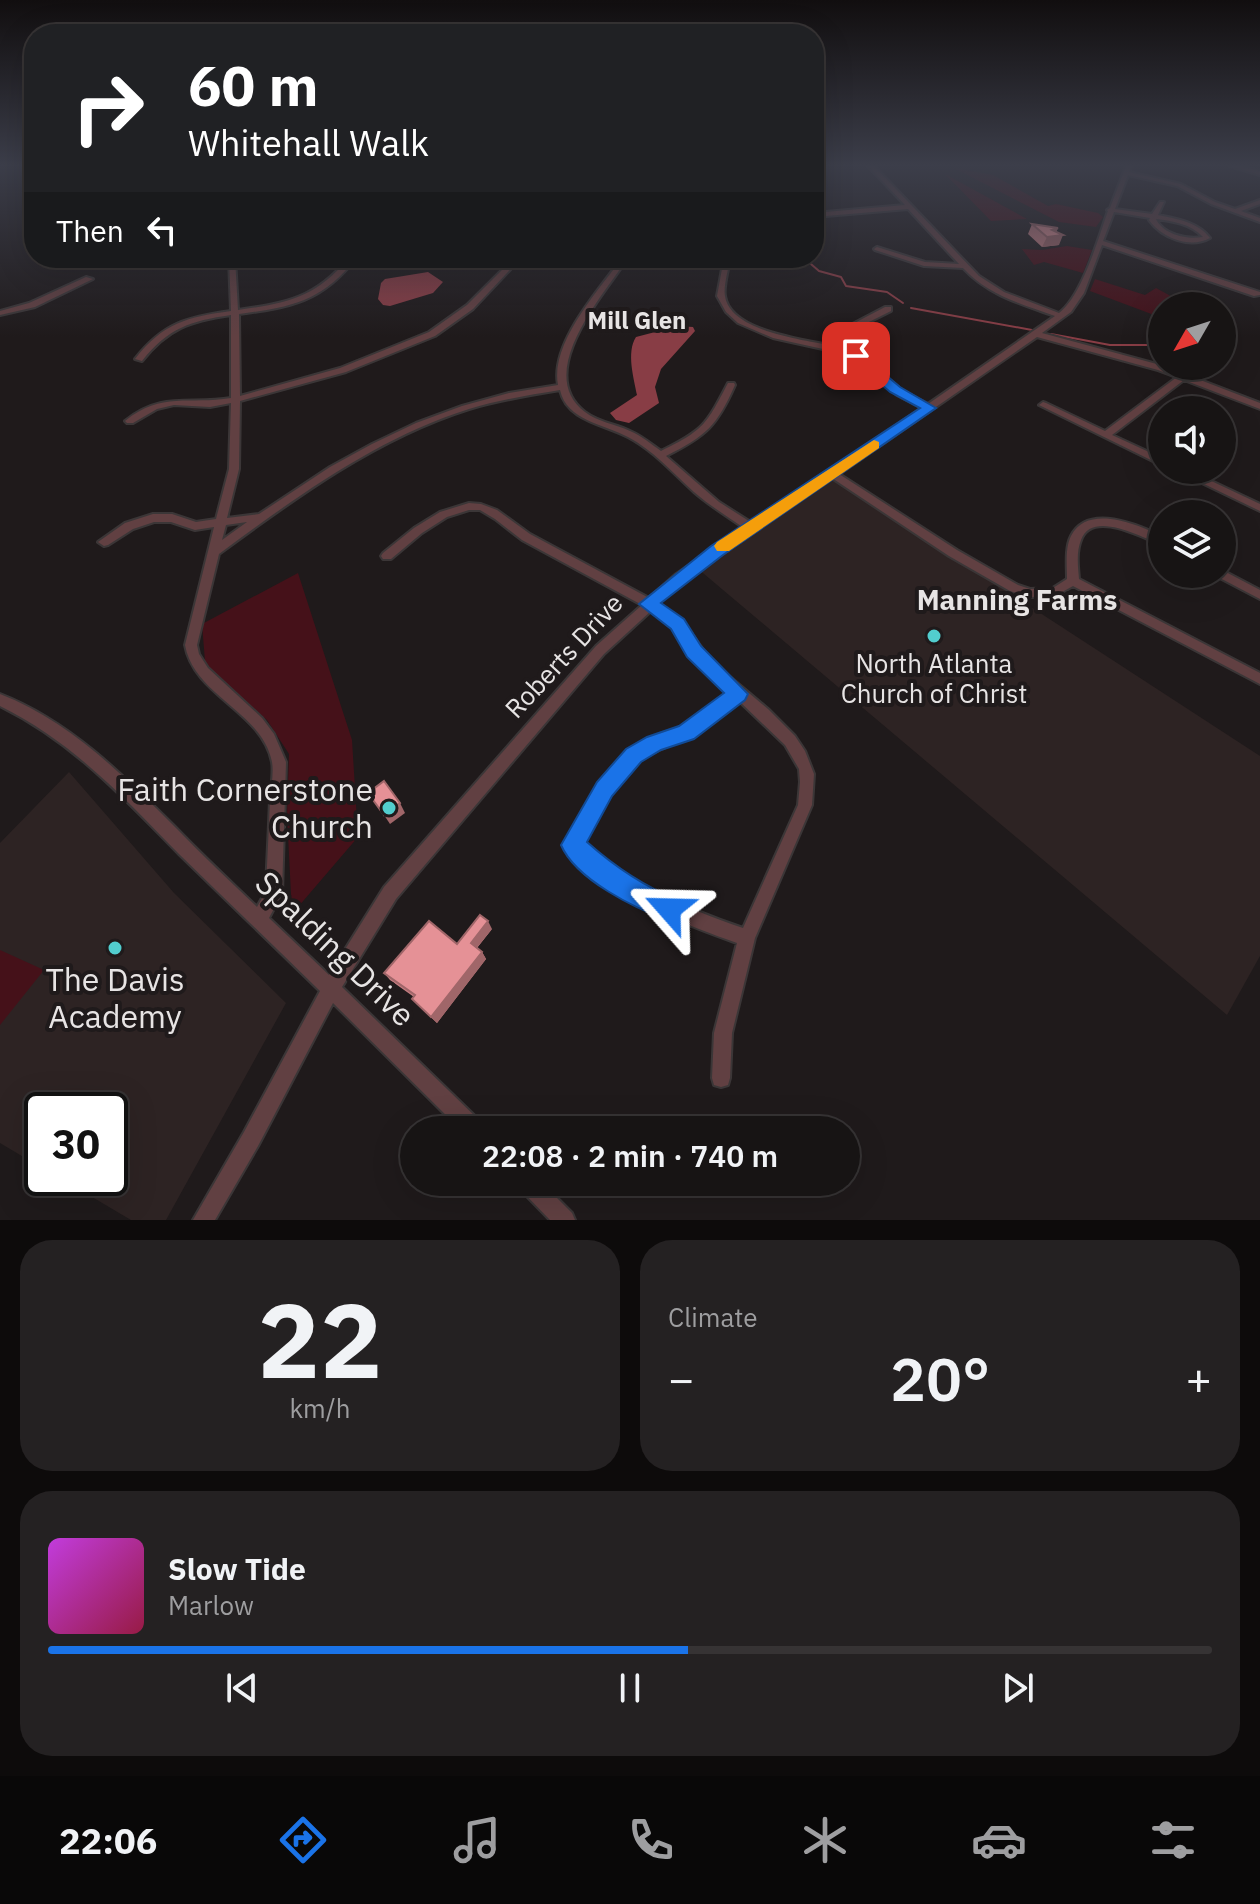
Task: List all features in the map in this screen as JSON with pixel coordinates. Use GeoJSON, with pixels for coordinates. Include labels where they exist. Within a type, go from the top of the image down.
{"type":"FeatureCollection","features":[{"type":"Feature","properties":{"kind":"street"},"geometry":{"type":"LineString","coordinates":[[924,223],[976,278],[1001,294],[1061,316]]}},
{"type":"Feature","properties":{"kind":"street","name":"Roberts Drive"},"geometry":{"type":"LineString","coordinates":[[203,1220],[275,1099],[332,988],[390,893],[571,681],[645,602],[1061,316],[1080,293],[1106,223]]}},
{"type":"Feature","properties":{"kind":"street"},"geometry":{"type":"LineString","coordinates":[[1153,223],[1159,229],[1199,242],[1211,251]]}},
{"type":"Feature","properties":{"kind":"street"},"geometry":{"type":"LineString","coordinates":[[1176,223],[1201,229],[1208,236],[1199,242]]}},
{"type":"Feature","properties":{"kind":"street"},"geometry":{"type":"LineString","coordinates":[[1100,242],[1257,294]]}},
{"type":"Feature","properties":{"kind":"street"},"geometry":{"type":"LineString","coordinates":[[877,249],[924,264],[966,266]]}},
{"type":"Feature","properties":{"kind":"street"},"geometry":{"type":"LineString","coordinates":[[232,268],[236,341],[234,469],[193,634],[193,655],[203,672],[263,730],[279,762],[274,893],[259,920]]}},
{"type":"Feature","properties":{"kind":"street"},"geometry":{"type":"LineString","coordinates":[[139,359],[154,342],[199,319],[306,298],[344,268]]}},
{"type":"Feature","properties":{"kind":"street"},"geometry":{"type":"LineString","coordinates":[[130,421],[154,407],[174,402],[210,404],[234,400],[343,370],[432,334],[470,307],[508,268]]}},
{"type":"Feature","properties":{"kind":"street"},"geometry":{"type":"LineString","coordinates":[[618,268],[581,320],[565,352],[561,387],[567,401],[581,415],[622,430],[659,456],[713,503],[751,528]]}},
{"type":"Feature","properties":{"kind":"street"},"geometry":{"type":"LineString","coordinates":[[725,268],[721,296],[732,314],[785,340],[837,349],[866,362],[895,390],[929,408]]}},
{"type":"Feature","properties":{"kind":"street"},"geometry":{"type":"LineString","coordinates":[[0,313],[32,305],[89,279]]}},
{"type":"Feature","properties":{"kind":"street"},"geometry":{"type":"LineString","coordinates":[[837,349],[846,331],[888,309]]}},
{"type":"Feature","properties":{"kind":"street"},"geometry":{"type":"LineString","coordinates":[[1036,334],[1148,366]]}},
{"type":"Feature","properties":{"kind":"street"},"geometry":{"type":"LineString","coordinates":[[1106,435],[1179,380]]}},
{"type":"Feature","properties":{"kind":"street"},"geometry":{"type":"LineString","coordinates":[[1194,380],[1260,406]]}},
{"type":"Feature","properties":{"kind":"street"},"geometry":{"type":"LineString","coordinates":[[659,456],[695,439],[712,425],[718,418],[731,385]]}},
{"type":"Feature","properties":{"kind":"street"},"geometry":{"type":"LineString","coordinates":[[212,553],[311,481],[371,446],[504,395],[561,387]]}},
{"type":"Feature","properties":{"kind":"street"},"geometry":{"type":"LineString","coordinates":[[1043,405],[1148,455]]}},
{"type":"Feature","properties":{"kind":"street"},"geometry":{"type":"LineString","coordinates":[[832,474],[953,553],[1014,588],[1030,593],[1055,592],[1073,581]]}},
{"type":"Feature","properties":{"kind":"street"},"geometry":{"type":"LineString","coordinates":[[1209,484],[1260,508]]}},
{"type":"Feature","properties":{"kind":"street"},"geometry":{"type":"LineString","coordinates":[[387,556],[434,520],[462,508],[479,506],[525,537],[645,602],[677,624],[694,652],[786,736],[799,752],[806,767],[808,786],[801,818],[747,938],[723,1033],[721,1078]]}},
{"type":"Feature","properties":{"kind":"street"},"geometry":{"type":"LineString","coordinates":[[104,542],[129,526],[153,518],[172,518],[195,526],[261,517]]}},
{"type":"Feature","properties":{"kind":"street"},"geometry":{"type":"LineString","coordinates":[[1073,581],[1075,540],[1083,528],[1095,523],[1122,524],[1148,535]]}},
{"type":"Feature","properties":{"kind":"street"},"geometry":{"type":"LineString","coordinates":[[1073,581],[1260,679]]}},
{"type":"Feature","properties":{"kind":"street"},"geometry":{"type":"LineString","coordinates":[[1236,582],[1260,595]]}},
{"type":"Feature","properties":{"kind":"street"},"geometry":{"type":"LineString","coordinates":[[738,694],[686,732],[634,755],[605,789],[573,845],[602,872],[642,898],[747,938]]}},
{"type":"Feature","properties":{"kind":"street","name":"Spalding Drive"},"geometry":{"type":"LineString","coordinates":[[0,700],[49,724],[94,760],[461,1116]]}},
{"type":"Feature","properties":{"kind":"street"},"geometry":{"type":"LineString","coordinates":[[541,1196],[565,1220]]}},
{"type":"Feature","properties":{"kind":"shaded area"},"geometry":{"type":"Polygon","coordinates":[[[1066,223],[1099,223],[1096,227],[1066,223]]]}},
{"type":"Feature","properties":{"kind":"shaded area"},"geometry":{"type":"Polygon","coordinates":[[[1067,246],[1092,250],[1083,273],[1044,262],[1034,265],[1022,249],[1042,250],[1067,246]]]}},
{"type":"Feature","properties":{"kind":"shaded area"},"geometry":{"type":"Polygon","coordinates":[[[428,272],[443,282],[433,293],[390,306],[383,305],[378,299],[381,283],[385,279],[428,272]]]}},
{"type":"Feature","properties":{"kind":"shaded area"},"geometry":{"type":"Polygon","coordinates":[[[1095,279],[1145,295],[1148,293],[1148,313],[1090,291],[1095,279]]]}},
{"type":"Feature","properties":{"kind":"shaded area"},"geometry":{"type":"Polygon","coordinates":[[[678,326],[693,327],[695,331],[661,369],[655,387],[659,403],[629,423],[616,420],[610,413],[637,395],[631,358],[636,337],[678,326]]]}},
{"type":"Feature","properties":{"kind":"shaded area"},"geometry":{"type":"Polygon","coordinates":[[[825,473],[1260,756],[1260,956],[1227,1015],[697,568],[739,525],[825,473]]]}},
{"type":"Feature","properties":{"kind":"shaded area"},"geometry":{"type":"Polygon","coordinates":[[[298,573],[352,740],[358,837],[292,914],[287,815],[289,754],[267,720],[215,675],[205,661],[202,624],[298,573]]]}},
{"type":"Feature","properties":{"kind":"shaded area","name":"The Davis Academy"},"geometry":{"type":"Polygon","coordinates":[[[69,772],[174,893],[286,1003],[166,1220],[131,1220],[90,1196],[128,1196],[128,1092],[24,1092],[24,1157],[0,1143],[0,843],[69,772]]]}},
{"type":"Feature","properties":{"kind":"shaded area"},"geometry":{"type":"Polygon","coordinates":[[[0,950],[44,970],[0,1025],[0,950]]]}},
{"type":"Feature","properties":{"kind":"building"},"geometry":{"type":"Polygon","coordinates":[[[1032,224],[1058,228],[1052,230],[1063,235],[1047,237],[1032,224]]]}},
{"type":"Feature","properties":{"kind":"building"},"geometry":{"type":"Polygon","coordinates":[[[384,781],[400,803],[384,815],[368,793],[384,781]]]}},
{"type":"Feature","properties":{"kind":"building"},"geometry":{"type":"Polygon","coordinates":[[[480,915],[488,921],[471,943],[482,952],[431,1017],[412,999],[415,995],[384,973],[429,921],[457,944],[480,915]]]}},
{"type":"Feature","properties":{"kind":"waterway"},"geometry":{"type":"LineString","coordinates":[[816,268],[841,277],[846,286],[887,292],[903,303]]}},
{"type":"Feature","properties":{"kind":"waterway"},"geometry":{"type":"LineString","coordinates":[[911,308],[1032,330]]}},
{"type":"Feature","properties":{"kind":"waterway"},"geometry":{"type":"LineString","coordinates":[[1051,334],[1110,345],[1148,345]]}},
{"type":"Feature","properties":{"kind":"slow traffic"},"geometry":{"type":"LineString","coordinates":[[723,546],[874,445]]}},
{"type":"Feature","properties":{"kind":"place","name":"North Atlanta Church of Christ"},"geometry":{"type":"Point","coordinates":[934,636]}},
{"type":"Feature","properties":{"kind":"place","name":"Faith Cornerstone Church"},"geometry":{"type":"Point","coordinates":[389,808]}},
{"type":"Feature","properties":{"kind":"place","name":"The Davis Academy"},"geometry":{"type":"Point","coordinates":[115,948]}},
{"type":"Feature","properties":{"kind":"district","name":"Mill Glen"},"geometry":{"type":"Point","coordinates":[637,321]}},
{"type":"Feature","properties":{"kind":"district","name":"Manning Farms"},"geometry":{"type":"Point","coordinates":[1017,600]}},
{"type":"Feature","properties":{"kind":"route"},"geometry":{"type":"LineString","coordinates":[[669,909],[642,898],[602,872],[573,845],[605,789],[634,755],[686,732],[738,694],[694,652],[677,624],[648,604],[717,550],[929,408],[895,390],[856,356]]}}]}
